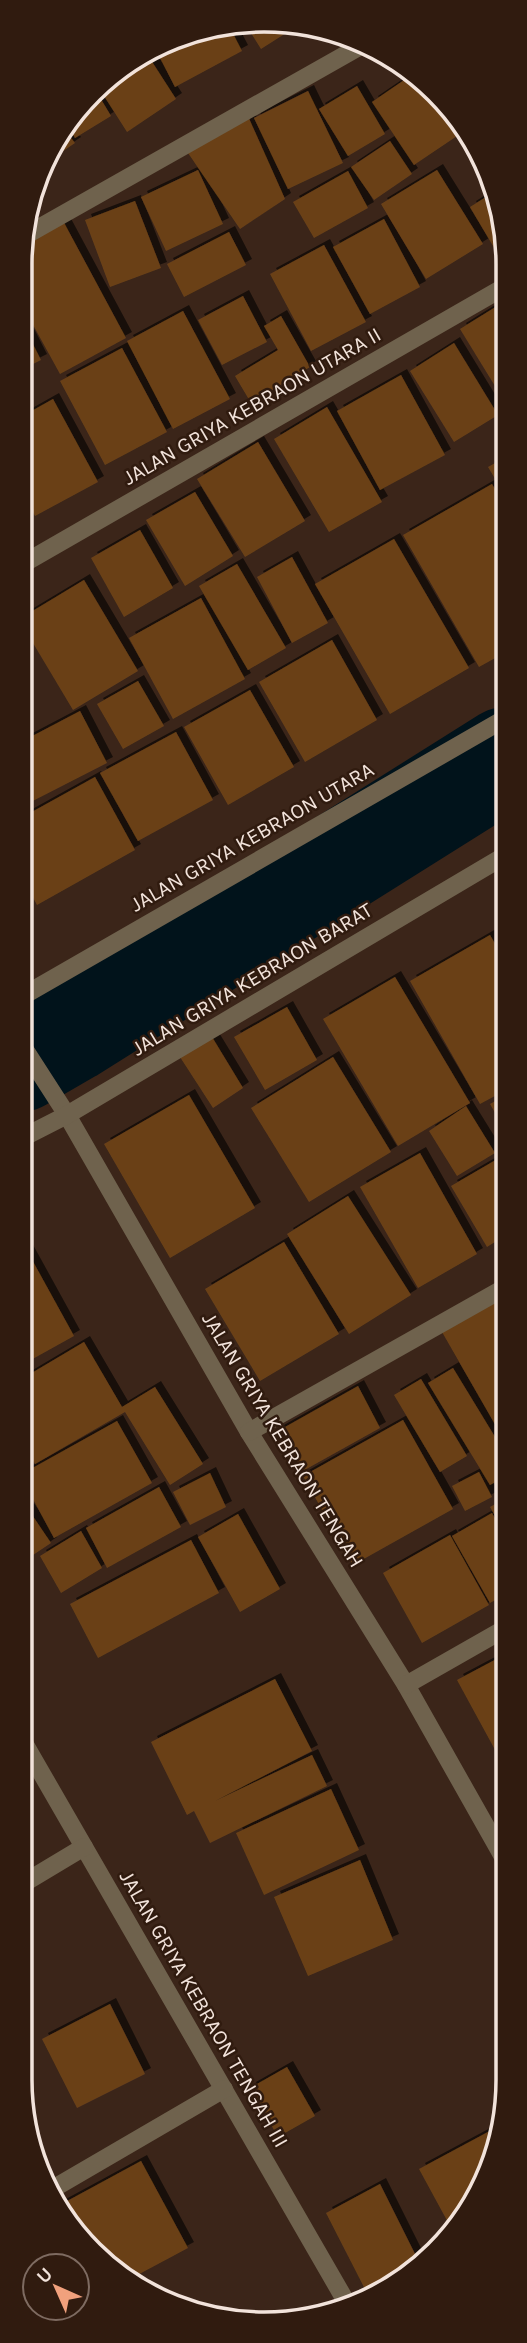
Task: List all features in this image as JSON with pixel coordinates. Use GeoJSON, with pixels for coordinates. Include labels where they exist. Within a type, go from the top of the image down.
{"type":"FeatureCollection","features":[{"type":"Feature","properties":{"kind":"street"},"geometry":{"type":"LineString","coordinates":[[33,231],[353,50]]}},
{"type":"Feature","properties":{"kind":"street","name":"JALAN GRIYA KEBRAON UTARA II"},"geometry":{"type":"LineString","coordinates":[[32,559],[495,292]]}},
{"type":"Feature","properties":{"kind":"street","name":"JALAN GRIYA KEBRAON UTARA"},"geometry":{"type":"LineString","coordinates":[[32,990],[495,724]]}},
{"type":"Feature","properties":{"kind":"street","name":"JALAN GRIYA KEBRAON BARAT"},"geometry":{"type":"LineString","coordinates":[[32,1133],[67,1115],[495,861]]}},
{"type":"Feature","properties":{"kind":"street","name":"JALAN GRIYA KEBRAON TENGAH"},"geometry":{"type":"LineString","coordinates":[[32,1061],[67,1115],[249,1432],[406,1685],[496,1844]]}},
{"type":"Feature","properties":{"kind":"street"},"geometry":{"type":"LineString","coordinates":[[249,1432],[496,1293]]}},
{"type":"Feature","properties":{"kind":"street"},"geometry":{"type":"LineString","coordinates":[[406,1685],[496,1634]]}},
{"type":"Feature","properties":{"kind":"street","name":"JALAN GRIYA KEBRAON TENGAH III"},"geometry":{"type":"LineString","coordinates":[[32,1757],[343,2297]]}},
{"type":"Feature","properties":{"kind":"street"},"geometry":{"type":"LineString","coordinates":[[32,1878],[84,1847]]}},
{"type":"Feature","properties":{"kind":"street"},"geometry":{"type":"LineString","coordinates":[[58,2186],[224,2090]]}},
{"type":"Feature","properties":{"kind":"building"},"geometry":{"type":"Polygon","coordinates":[[[250,32],[287,33],[261,49],[250,32]]]}},
{"type":"Feature","properties":{"kind":"building"},"geometry":{"type":"Polygon","coordinates":[[[233,34],[242,51],[175,87],[159,56],[203,39],[233,34]]]}},
{"type":"Feature","properties":{"kind":"building"},"geometry":{"type":"Polygon","coordinates":[[[151,61],[176,99],[127,132],[104,96],[122,79],[151,61]]]}},
{"type":"Feature","properties":{"kind":"building"},"geometry":{"type":"Polygon","coordinates":[[[405,79],[428,99],[457,136],[414,165],[372,102],[405,79]]]}},
{"type":"Feature","properties":{"kind":"building"},"geometry":{"type":"Polygon","coordinates":[[[357,86],[385,134],[348,156],[319,109],[357,86]]]}},
{"type":"Feature","properties":{"kind":"building"},"geometry":{"type":"Polygon","coordinates":[[[308,91],[343,163],[288,189],[254,118],[308,91]]]}},
{"type":"Feature","properties":{"kind":"building"},"geometry":{"type":"Polygon","coordinates":[[[101,99],[111,116],[75,138],[72,133],[79,122],[101,99]]]}},
{"type":"Feature","properties":{"kind":"building"},"geometry":{"type":"Polygon","coordinates":[[[247,114],[285,199],[240,229],[188,153],[247,114]]]}},
{"type":"Feature","properties":{"kind":"building"},"geometry":{"type":"Polygon","coordinates":[[[70,136],[75,143],[59,154],[70,136]]]}},
{"type":"Feature","properties":{"kind":"building"},"geometry":{"type":"Polygon","coordinates":[[[390,141],[412,174],[374,200],[351,167],[390,141]]]}},
{"type":"Feature","properties":{"kind":"building"},"geometry":{"type":"Polygon","coordinates":[[[198,170],[223,224],[166,251],[141,197],[198,170]]]}},
{"type":"Feature","properties":{"kind":"building"},"geometry":{"type":"Polygon","coordinates":[[[437,170],[483,244],[426,279],[381,204],[437,170]]]}},
{"type":"Feature","properties":{"kind":"building"},"geometry":{"type":"Polygon","coordinates":[[[348,171],[368,208],[314,238],[293,202],[348,171]]]}},
{"type":"Feature","properties":{"kind":"building"},"geometry":{"type":"Polygon","coordinates":[[[486,197],[495,249],[470,207],[486,197]]]}},
{"type":"Feature","properties":{"kind":"building"},"geometry":{"type":"Polygon","coordinates":[[[135,201],[161,268],[110,287],[85,220],[135,201]]]}},
{"type":"Feature","properties":{"kind":"building"},"geometry":{"type":"Polygon","coordinates":[[[62,219],[126,338],[60,374],[32,323],[33,235],[62,219]]]}},
{"type":"Feature","properties":{"kind":"building"},"geometry":{"type":"Polygon","coordinates":[[[384,219],[420,287],[370,314],[333,247],[384,219]]]}},
{"type":"Feature","properties":{"kind":"building"},"geometry":{"type":"Polygon","coordinates":[[[229,232],[246,265],[184,297],[167,264],[229,232]]]}},
{"type":"Feature","properties":{"kind":"building"},"geometry":{"type":"Polygon","coordinates":[[[324,245],[366,322],[311,351],[270,274],[324,245]]]}},
{"type":"Feature","properties":{"kind":"building"},"geometry":{"type":"Polygon","coordinates":[[[243,296],[267,342],[222,365],[198,320],[243,296]]]}},
{"type":"Feature","properties":{"kind":"building"},"geometry":{"type":"Polygon","coordinates":[[[495,307],[495,386],[460,329],[495,307]]]}},
{"type":"Feature","properties":{"kind":"building"},"geometry":{"type":"Polygon","coordinates":[[[183,311],[230,399],[173,429],[127,341],[183,311]]]}},
{"type":"Feature","properties":{"kind":"building"},"geometry":{"type":"Polygon","coordinates":[[[281,316],[310,367],[251,403],[235,376],[278,350],[264,326],[281,316]]]}},
{"type":"Feature","properties":{"kind":"building"},"geometry":{"type":"Polygon","coordinates":[[[32,342],[41,360],[32,364],[32,342]]]}},
{"type":"Feature","properties":{"kind":"building"},"geometry":{"type":"Polygon","coordinates":[[[454,343],[495,410],[495,417],[454,442],[410,371],[454,343]]]}},
{"type":"Feature","properties":{"kind":"building"},"geometry":{"type":"Polygon","coordinates":[[[122,348],[167,432],[105,465],[60,381],[122,348]]]}},
{"type":"Feature","properties":{"kind":"building"},"geometry":{"type":"Polygon","coordinates":[[[401,375],[445,455],[380,490],[337,411],[401,375]]]}},
{"type":"Feature","properties":{"kind":"building"},"geometry":{"type":"Polygon","coordinates":[[[53,399],[98,482],[35,516],[32,510],[32,411],[53,399]]]}},
{"type":"Feature","properties":{"kind":"building"},"geometry":{"type":"Polygon","coordinates":[[[327,407],[382,502],[329,532],[274,439],[327,407]]]}},
{"type":"Feature","properties":{"kind":"building"},"geometry":{"type":"Polygon","coordinates":[[[258,442],[305,521],[245,557],[197,479],[258,442]]]}},
{"type":"Feature","properties":{"kind":"building"},"geometry":{"type":"Polygon","coordinates":[[[495,463],[495,479],[488,467],[495,463]]]}},
{"type":"Feature","properties":{"kind":"building"},"geometry":{"type":"Polygon","coordinates":[[[492,484],[495,489],[495,658],[479,667],[403,535],[492,484]]]}},
{"type":"Feature","properties":{"kind":"building"},"geometry":{"type":"Polygon","coordinates":[[[195,492],[233,556],[185,586],[146,520],[195,492]]]}},
{"type":"Feature","properties":{"kind":"building"},"geometry":{"type":"Polygon","coordinates":[[[140,530],[173,588],[124,617],[91,558],[140,530]]]}},
{"type":"Feature","properties":{"kind":"building"},"geometry":{"type":"Polygon","coordinates":[[[394,539],[469,668],[390,714],[315,584],[394,539]]]}},
{"type":"Feature","properties":{"kind":"building"},"geometry":{"type":"Polygon","coordinates":[[[292,557],[328,623],[292,643],[257,577],[292,557]]]}},
{"type":"Feature","properties":{"kind":"building"},"geometry":{"type":"Polygon","coordinates":[[[237,564],[286,648],[248,670],[199,586],[237,564]]]}},
{"type":"Feature","properties":{"kind":"building"},"geometry":{"type":"Polygon","coordinates":[[[84,580],[138,671],[73,710],[32,641],[32,611],[84,580]]]}},
{"type":"Feature","properties":{"kind":"building"},"geometry":{"type":"Polygon","coordinates":[[[201,598],[245,679],[173,719],[129,638],[201,598]]]}},
{"type":"Feature","properties":{"kind":"building"},"geometry":{"type":"Polygon","coordinates":[[[332,640],[377,720],[305,762],[259,682],[332,640]]]}},
{"type":"Feature","properties":{"kind":"building"},"geometry":{"type":"Polygon","coordinates":[[[138,681],[164,726],[123,749],[97,704],[138,681]]]}},
{"type":"Feature","properties":{"kind":"building"},"geometry":{"type":"Polygon","coordinates":[[[250,690],[294,767],[228,805],[184,727],[250,690]]]}},
{"type":"Feature","properties":{"kind":"building"},"geometry":{"type":"Polygon","coordinates":[[[80,711],[107,763],[32,801],[32,736],[80,711]]]}},
{"type":"Feature","properties":{"kind":"building"},"geometry":{"type":"Polygon","coordinates":[[[176,732],[213,800],[138,841],[100,773],[176,732]]]}},
{"type":"Feature","properties":{"kind":"building"},"geometry":{"type":"Polygon","coordinates":[[[95,777],[135,850],[37,905],[32,896],[32,812],[95,777]]]}},
{"type":"Feature","properties":{"kind":"building"},"geometry":{"type":"Polygon","coordinates":[[[490,935],[495,944],[495,1096],[480,1104],[410,981],[490,935]]]}},
{"type":"Feature","properties":{"kind":"building"},"geometry":{"type":"Polygon","coordinates":[[[395,977],[470,1103],[398,1146],[323,1019],[395,977]]]}},
{"type":"Feature","properties":{"kind":"building"},"geometry":{"type":"Polygon","coordinates":[[[287,1007],[317,1060],[265,1090],[234,1037],[287,1007]]]}},
{"type":"Feature","properties":{"kind":"building"},"geometry":{"type":"Polygon","coordinates":[[[212,1037],[243,1088],[213,1108],[180,1057],[212,1037]]]}},
{"type":"Feature","properties":{"kind":"building"},"geometry":{"type":"Polygon","coordinates":[[[333,1057],[391,1152],[309,1202],[251,1108],[333,1057]]]}},
{"type":"Feature","properties":{"kind":"building"},"geometry":{"type":"Polygon","coordinates":[[[189,1095],[255,1208],[170,1258],[104,1144],[189,1095]]]}},
{"type":"Feature","properties":{"kind":"building"},"geometry":{"type":"Polygon","coordinates":[[[495,1101],[495,1114],[490,1104],[495,1101]]]}},
{"type":"Feature","properties":{"kind":"building"},"geometry":{"type":"Polygon","coordinates":[[[466,1106],[495,1153],[457,1176],[429,1131],[466,1106]]]}},
{"type":"Feature","properties":{"kind":"building"},"geometry":{"type":"Polygon","coordinates":[[[420,1153],[477,1254],[418,1288],[360,1187],[420,1153]]]}},
{"type":"Feature","properties":{"kind":"building"},"geometry":{"type":"Polygon","coordinates":[[[495,1160],[496,1242],[487,1247],[451,1186],[495,1160]]]}},
{"type":"Feature","properties":{"kind":"building"},"geometry":{"type":"Polygon","coordinates":[[[348,1196],[411,1295],[349,1334],[287,1234],[348,1196]]]}},
{"type":"Feature","properties":{"kind":"building"},"geometry":{"type":"Polygon","coordinates":[[[284,1242],[339,1334],[260,1381],[205,1289],[284,1242]]]}},
{"type":"Feature","properties":{"kind":"building"},"geometry":{"type":"Polygon","coordinates":[[[32,1260],[74,1336],[32,1359],[32,1260]]]}},
{"type":"Feature","properties":{"kind":"building"},"geometry":{"type":"Polygon","coordinates":[[[496,1301],[496,1425],[442,1332],[496,1301]]]}},
{"type":"Feature","properties":{"kind":"building"},"geometry":{"type":"Polygon","coordinates":[[[84,1342],[122,1407],[155,1387],[203,1464],[170,1485],[125,1412],[35,1464],[32,1459],[32,1373],[84,1342]]]}},
{"type":"Feature","properties":{"kind":"building"},"geometry":{"type":"Polygon","coordinates":[[[453,1368],[496,1438],[496,1482],[490,1485],[428,1383],[453,1368]]]}},
{"type":"Feature","properties":{"kind":"building"},"geometry":{"type":"Polygon","coordinates":[[[421,1379],[467,1456],[440,1472],[394,1395],[421,1379]]]}},
{"type":"Feature","properties":{"kind":"building"},"geometry":{"type":"Polygon","coordinates":[[[358,1386],[380,1428],[301,1472],[278,1431],[358,1386]]]}},
{"type":"Feature","properties":{"kind":"building"},"geometry":{"type":"Polygon","coordinates":[[[403,1420],[453,1509],[353,1565],[303,1476],[403,1420]]]}},
{"type":"Feature","properties":{"kind":"building"},"geometry":{"type":"Polygon","coordinates":[[[117,1421],[152,1483],[54,1538],[32,1497],[32,1468],[117,1421]]]}},
{"type":"Feature","properties":{"kind":"building"},"geometry":{"type":"Polygon","coordinates":[[[479,1472],[492,1497],[465,1511],[452,1486],[479,1472]]]}},
{"type":"Feature","properties":{"kind":"building"},"geometry":{"type":"Polygon","coordinates":[[[210,1473],[226,1507],[190,1525],[173,1492],[210,1473]]]}},
{"type":"Feature","properties":{"kind":"building"},"geometry":{"type":"Polygon","coordinates":[[[159,1487],[181,1527],[107,1568],[86,1528],[159,1487]]]}},
{"type":"Feature","properties":{"kind":"building"},"geometry":{"type":"Polygon","coordinates":[[[496,1504],[496,1517],[490,1507],[496,1504]]]}},
{"type":"Feature","properties":{"kind":"building"},"geometry":{"type":"Polygon","coordinates":[[[492,1513],[496,1520],[496,1600],[490,1603],[452,1536],[492,1513]]]}},
{"type":"Feature","properties":{"kind":"building"},"geometry":{"type":"Polygon","coordinates":[[[238,1514],[280,1589],[240,1612],[198,1537],[238,1514]]]}},
{"type":"Feature","properties":{"kind":"building"},"geometry":{"type":"Polygon","coordinates":[[[32,1515],[51,1543],[32,1556],[32,1515]]]}},
{"type":"Feature","properties":{"kind":"building"},"geometry":{"type":"Polygon","coordinates":[[[81,1531],[102,1568],[61,1593],[40,1556],[81,1531]]]}},
{"type":"Feature","properties":{"kind":"building"},"geometry":{"type":"Polygon","coordinates":[[[450,1535],[489,1605],[422,1643],[383,1573],[450,1535]]]}},
{"type":"Feature","properties":{"kind":"building"},"geometry":{"type":"Polygon","coordinates":[[[191,1540],[219,1593],[98,1658],[70,1604],[191,1540]]]}},
{"type":"Feature","properties":{"kind":"building"},"geometry":{"type":"Polygon","coordinates":[[[496,1659],[496,1751],[457,1680],[496,1659]]]}},
{"type":"Feature","properties":{"kind":"building"},"geometry":{"type":"Polygon","coordinates":[[[275,1679],[312,1751],[215,1801],[312,1755],[327,1786],[210,1843],[194,1811],[187,1815],[151,1742],[275,1679]]]}},
{"type":"Feature","properties":{"kind":"building"},"geometry":{"type":"Polygon","coordinates":[[[331,1789],[359,1850],[264,1895],[236,1833],[331,1789]]]}},
{"type":"Feature","properties":{"kind":"building"},"geometry":{"type":"Polygon","coordinates":[[[360,1860],[393,1940],[308,1976],[274,1897],[360,1860]]]}},
{"type":"Feature","properties":{"kind":"building"},"geometry":{"type":"Polygon","coordinates":[[[110,2004],[145,2074],[77,2108],[42,2039],[110,2004]]]}},
{"type":"Feature","properties":{"kind":"building"},"geometry":{"type":"Polygon","coordinates":[[[287,2067],[315,2116],[278,2137],[250,2088],[287,2067]]]}},
{"type":"Feature","properties":{"kind":"building"},"geometry":{"type":"Polygon","coordinates":[[[489,2131],[472,2182],[448,2221],[419,2169],[489,2131]]]}},
{"type":"Feature","properties":{"kind":"building"},"geometry":{"type":"Polygon","coordinates":[[[141,2161],[188,2248],[139,2274],[99,2244],[79,2221],[67,2201],[141,2161]]]}},
{"type":"Feature","properties":{"kind":"building"},"geometry":{"type":"Polygon","coordinates":[[[380,2184],[415,2255],[365,2289],[326,2213],[380,2184]]]}},
{"type":"Feature","properties":{"kind":"waterway"},"geometry":{"type":"LineString","coordinates":[[32,1054],[495,765]]}}]}
